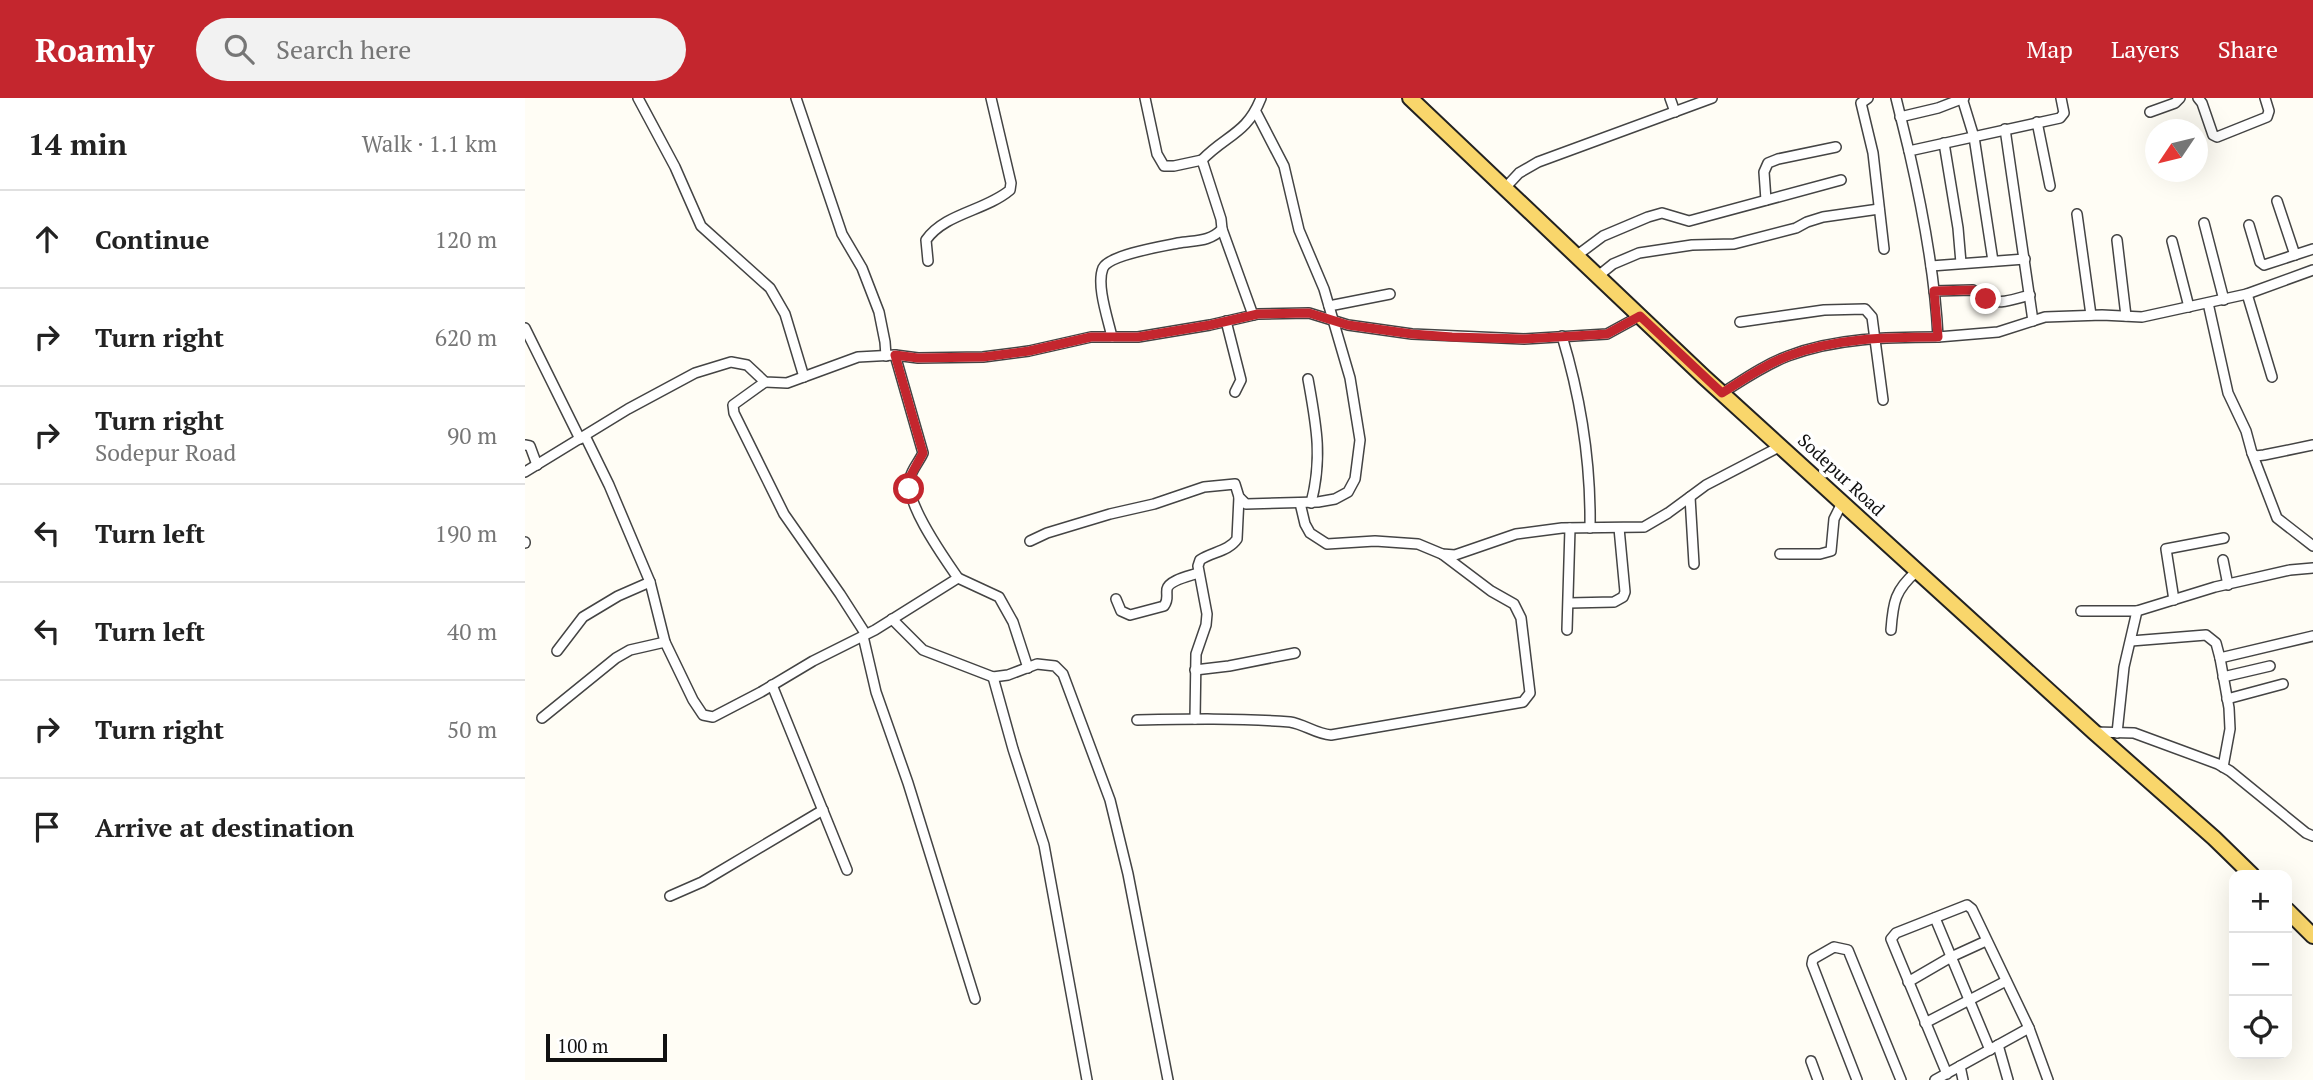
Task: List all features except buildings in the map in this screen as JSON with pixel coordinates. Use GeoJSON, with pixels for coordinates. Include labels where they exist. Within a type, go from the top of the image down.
{"type":"FeatureCollection","features":[{"type":"Feature","properties":{"kind":"main road","name":"Sodepur Road"},"geometry":{"type":"LineString","coordinates":[[1410,98],[1722,393],[2247,870]]}},
{"type":"Feature","properties":{"kind":"main road"},"geometry":{"type":"LineString","coordinates":[[2292,915],[2313,936]]}},
{"type":"Feature","properties":{"kind":"street"},"geometry":{"type":"LineString","coordinates":[[638,98],[675,167],[701,226],[770,288],[785,314],[804,377]]}},
{"type":"Feature","properties":{"kind":"street"},"geometry":{"type":"LineString","coordinates":[[796,98],[842,234],[862,268],[879,312],[885,342],[923,453],[910,477],[909,489],[928,533],[958,579],[999,597],[1013,622],[1028,668]]}},
{"type":"Feature","properties":{"kind":"street"},"geometry":{"type":"LineString","coordinates":[[928,261],[926,240],[932,231],[1000,198],[1010,190],[1011,183],[991,98]]}},
{"type":"Feature","properties":{"kind":"street"},"geometry":{"type":"LineString","coordinates":[[1145,98],[1157,154],[1164,166],[1202,160],[1212,149],[1245,126],[1256,112],[1261,98]]}},
{"type":"Feature","properties":{"kind":"street"},"geometry":{"type":"LineString","coordinates":[[1670,98],[1675,112]]}},
{"type":"Feature","properties":{"kind":"street"},"geometry":{"type":"LineString","coordinates":[[1505,188],[1519,173],[1538,162],[1712,98]]}},
{"type":"Feature","properties":{"kind":"street"},"geometry":{"type":"LineString","coordinates":[[1868,98],[1861,103],[1873,153],[1884,248]]}},
{"type":"Feature","properties":{"kind":"street"},"geometry":{"type":"LineString","coordinates":[[1896,98],[1924,220],[1938,337]]}},
{"type":"Feature","properties":{"kind":"street"},"geometry":{"type":"LineString","coordinates":[[1900,117],[1938,108],[1963,98],[1974,136],[1993,261]]}},
{"type":"Feature","properties":{"kind":"street"},"geometry":{"type":"LineString","coordinates":[[1909,151],[2061,117],[2064,113],[2061,98]]}},
{"type":"Feature","properties":{"kind":"street"},"geometry":{"type":"LineString","coordinates":[[2150,112],[2180,99],[2190,98]]}},
{"type":"Feature","properties":{"kind":"street"},"geometry":{"type":"LineString","coordinates":[[2198,98],[2213,135],[2217,137],[2267,117],[2269,111],[2265,98]]}},
{"type":"Feature","properties":{"kind":"street"},"geometry":{"type":"LineString","coordinates":[[1239,497],[1246,504],[1311,503],[1335,499],[1349,492],[1355,479],[1360,440],[1350,378],[1329,306],[1316,267],[1299,230],[1284,166],[1256,112]]}},
{"type":"Feature","properties":{"kind":"street"},"geometry":{"type":"LineString","coordinates":[[2038,122],[2050,186]]}},
{"type":"Feature","properties":{"kind":"street"},"geometry":{"type":"LineString","coordinates":[[2005,129],[2033,321]]}},
{"type":"Feature","properties":{"kind":"street"},"geometry":{"type":"LineString","coordinates":[[1944,143],[1961,262]]}},
{"type":"Feature","properties":{"kind":"street"},"geometry":{"type":"LineString","coordinates":[[1766,200],[1765,165],[1778,159],[1836,147]]}},
{"type":"Feature","properties":{"kind":"street"},"geometry":{"type":"LineString","coordinates":[[1202,160],[1222,229],[1253,315]]}},
{"type":"Feature","properties":{"kind":"street"},"geometry":{"type":"LineString","coordinates":[[1576,256],[1603,236],[1648,217],[1663,213],[1689,221],[1841,180]]}},
{"type":"Feature","properties":{"kind":"street"},"geometry":{"type":"LineString","coordinates":[[2277,201],[2295,255]]}},
{"type":"Feature","properties":{"kind":"street"},"geometry":{"type":"LineString","coordinates":[[1598,276],[1613,264],[1639,253],[1692,245],[1734,244],[1796,228],[1823,217],[1879,209]]}},
{"type":"Feature","properties":{"kind":"street"},"geometry":{"type":"LineString","coordinates":[[2077,214],[2091,315]]}},
{"type":"Feature","properties":{"kind":"street"},"geometry":{"type":"LineString","coordinates":[[2204,223],[2224,300]]}},
{"type":"Feature","properties":{"kind":"street"},"geometry":{"type":"LineString","coordinates":[[2249,225],[2260,262],[2264,265],[2313,249]]}},
{"type":"Feature","properties":{"kind":"street"},"geometry":{"type":"LineString","coordinates":[[1112,337],[1103,300],[1101,276],[1106,263],[1111,259],[1177,243],[1204,240],[1216,236],[1222,229]]}},
{"type":"Feature","properties":{"kind":"street"},"geometry":{"type":"LineString","coordinates":[[2117,240],[2126,316]]}},
{"type":"Feature","properties":{"kind":"street"},"geometry":{"type":"LineString","coordinates":[[2172,241],[2189,307]]}},
{"type":"Feature","properties":{"kind":"street"},"geometry":{"type":"LineString","coordinates":[[1931,265],[2025,259]]}},
{"type":"Feature","properties":{"kind":"street"},"geometry":{"type":"LineString","coordinates":[[1722,393],[1789,355],[1826,346],[1875,338],[1998,332],[2045,317],[2142,317],[2247,294],[2313,270]]}},
{"type":"Feature","properties":{"kind":"street"},"geometry":{"type":"LineString","coordinates":[[1934,291],[1973,290],[1990,301],[2030,295]]}},
{"type":"Feature","properties":{"kind":"street"},"geometry":{"type":"LineString","coordinates":[[1329,306],[1390,294]]}},
{"type":"Feature","properties":{"kind":"street"},"geometry":{"type":"LineString","coordinates":[[2247,294],[2272,377]]}},
{"type":"Feature","properties":{"kind":"street"},"geometry":{"type":"LineString","coordinates":[[2208,303],[2228,393],[2246,431],[2277,518],[2313,546]]}},
{"type":"Feature","properties":{"kind":"street"},"geometry":{"type":"LineString","coordinates":[[1740,322],[1824,310],[1865,309],[1872,317],[1883,400]]}},
{"type":"Feature","properties":{"kind":"street"},"geometry":{"type":"LineString","coordinates":[[975,999],[908,783],[876,692],[864,635],[840,594],[784,514],[734,413],[733,405],[765,382],[787,383],[859,357],[983,357],[1029,351],[1091,337],[1138,337],[1253,315],[1309,313],[1348,325],[1452,337],[1524,339],[1607,334],[1640,316]]}},
{"type":"Feature","properties":{"kind":"street"},"geometry":{"type":"LineString","coordinates":[[1226,321],[1241,380],[1235,393]]}},
{"type":"Feature","properties":{"kind":"street"},"geometry":{"type":"LineString","coordinates":[[525,328],[609,485],[650,582],[665,642],[703,715],[713,717],[864,635],[958,579]]}},
{"type":"Feature","properties":{"kind":"street"},"geometry":{"type":"LineString","coordinates":[[1562,337],[1574,377],[1589,464],[1590,528]]}},
{"type":"Feature","properties":{"kind":"street"},"geometry":{"type":"LineString","coordinates":[[525,472],[628,409],[695,373],[731,362],[747,365],[765,382]]}},
{"type":"Feature","properties":{"kind":"street"},"geometry":{"type":"LineString","coordinates":[[1308,379],[1317,426],[1318,450],[1318,476],[1311,503]]}},
{"type":"Feature","properties":{"kind":"street"},"geometry":{"type":"LineString","coordinates":[[525,445],[530,446],[537,465]]}},
{"type":"Feature","properties":{"kind":"street"},"geometry":{"type":"LineString","coordinates":[[2252,453],[2256,456],[2264,455],[2313,445]]}},
{"type":"Feature","properties":{"kind":"street"},"geometry":{"type":"LineString","coordinates":[[1442,554],[1455,555],[1516,534],[1570,528],[1644,527],[1706,485],[1781,446]]}},
{"type":"Feature","properties":{"kind":"street"},"geometry":{"type":"LineString","coordinates":[[1030,541],[1047,533],[1109,514],[1154,504],[1204,487],[1235,484],[1239,497],[1237,539],[1225,549],[1200,560],[1198,573],[1207,614],[1196,654],[1195,719]]}},
{"type":"Feature","properties":{"kind":"street"},"geometry":{"type":"LineString","coordinates":[[1690,497],[1694,564]]}},
{"type":"Feature","properties":{"kind":"street"},"geometry":{"type":"LineString","coordinates":[[1137,720],[1195,719],[1294,723],[1331,735],[1523,702],[1530,692],[1521,618],[1514,604],[1491,591],[1442,554],[1419,544],[1375,541],[1327,544],[1310,533],[1300,503]]}},
{"type":"Feature","properties":{"kind":"street"},"geometry":{"type":"LineString","coordinates":[[1780,554],[1820,554],[1831,551],[1834,519],[1842,503]]}},
{"type":"Feature","properties":{"kind":"street"},"geometry":{"type":"LineString","coordinates":[[1567,630],[1570,528]]}},
{"type":"Feature","properties":{"kind":"street"},"geometry":{"type":"LineString","coordinates":[[1569,603],[1614,602],[1623,597],[1625,593],[1619,528]]}},
{"type":"Feature","properties":{"kind":"street"},"geometry":{"type":"LineString","coordinates":[[2173,600],[2166,549],[2224,538]]}},
{"type":"Feature","properties":{"kind":"street"},"geometry":{"type":"LineString","coordinates":[[2223,560],[2228,585]]}},
{"type":"Feature","properties":{"kind":"street"},"geometry":{"type":"LineString","coordinates":[[2081,611],[2137,611],[2228,585],[2290,570],[2313,568]]}},
{"type":"Feature","properties":{"kind":"street"},"geometry":{"type":"LineString","coordinates":[[1891,630],[1893,608],[1902,584],[1917,571]]}},
{"type":"Feature","properties":{"kind":"street"},"geometry":{"type":"LineString","coordinates":[[1116,599],[1121,611],[1130,615],[1164,606],[1170,584],[1198,573]]}},
{"type":"Feature","properties":{"kind":"street"},"geometry":{"type":"LineString","coordinates":[[557,651],[583,617],[618,596],[650,582]]}},
{"type":"Feature","properties":{"kind":"street"},"geometry":{"type":"LineString","coordinates":[[2117,733],[2124,667],[2137,611]]}},
{"type":"Feature","properties":{"kind":"street"},"geometry":{"type":"LineString","coordinates":[[892,619],[923,650],[993,677],[1009,675],[1037,664],[1055,666],[1063,674],[1110,800],[1128,874],[1168,1080]]}},
{"type":"Feature","properties":{"kind":"street"},"geometry":{"type":"LineString","coordinates":[[2131,641],[2206,635],[2215,643],[2220,658],[2230,729],[2223,766]]}},
{"type":"Feature","properties":{"kind":"street"},"geometry":{"type":"LineString","coordinates":[[2220,658],[2313,636]]}},
{"type":"Feature","properties":{"kind":"street"},"geometry":{"type":"LineString","coordinates":[[542,718],[616,658],[630,650],[665,642]]}},
{"type":"Feature","properties":{"kind":"street"},"geometry":{"type":"LineString","coordinates":[[1195,670],[1295,653]]}},
{"type":"Feature","properties":{"kind":"street"},"geometry":{"type":"LineString","coordinates":[[2223,677],[2270,666]]}},
{"type":"Feature","properties":{"kind":"street"},"geometry":{"type":"LineString","coordinates":[[993,677],[1044,845],[1087,1080]]}},
{"type":"Feature","properties":{"kind":"street"},"geometry":{"type":"LineString","coordinates":[[2227,699],[2283,684]]}},
{"type":"Feature","properties":{"kind":"street"},"geometry":{"type":"LineString","coordinates":[[772,685],[848,870]]}},
{"type":"Feature","properties":{"kind":"street"},"geometry":{"type":"LineString","coordinates":[[2094,732],[2134,733],[2223,766],[2313,836]]}},
{"type":"Feature","properties":{"kind":"street"},"geometry":{"type":"LineString","coordinates":[[670,896],[702,882],[823,810]]}},
{"type":"Feature","properties":{"kind":"street"},"geometry":{"type":"LineString","coordinates":[[1947,1074],[1891,942],[1892,936],[1964,905],[1969,906],[2029,1028],[2048,1080]]}},
{"type":"Feature","properties":{"kind":"street"},"geometry":{"type":"LineString","coordinates":[[1935,918],[1969,1000],[2008,1080]]}},
{"type":"Feature","properties":{"kind":"street"},"geometry":{"type":"LineString","coordinates":[[1908,982],[1951,957],[1986,941]]}},
{"type":"Feature","properties":{"kind":"street"},"geometry":{"type":"LineString","coordinates":[[1857,1080],[1812,964],[1817,955],[1834,947],[1848,950],[1901,1080]]}},
{"type":"Feature","properties":{"kind":"street"},"geometry":{"type":"LineString","coordinates":[[1925,1023],[2006,981]]}},
{"type":"Feature","properties":{"kind":"street"},"geometry":{"type":"LineString","coordinates":[[1935,1080],[2029,1028]]}},
{"type":"Feature","properties":{"kind":"street"},"geometry":{"type":"LineString","coordinates":[[1811,1061],[1818,1080]]}},
{"type":"Feature","properties":{"kind":"street"},"geometry":{"type":"LineString","coordinates":[[1960,1066],[1963,1080]]}},
{"type":"Feature","properties":{"kind":"route"},"geometry":{"type":"LineString","coordinates":[[909,489],[910,477],[923,453],[895,355],[918,358],[983,357],[1029,351],[1091,337],[1138,337],[1258,314],[1309,313],[1348,325],[1412,334],[1524,339],[1607,334],[1640,316],[1722,393],[1789,355],[1884,337],[1938,337],[1934,291],[1973,290],[1986,299]]}}]}
